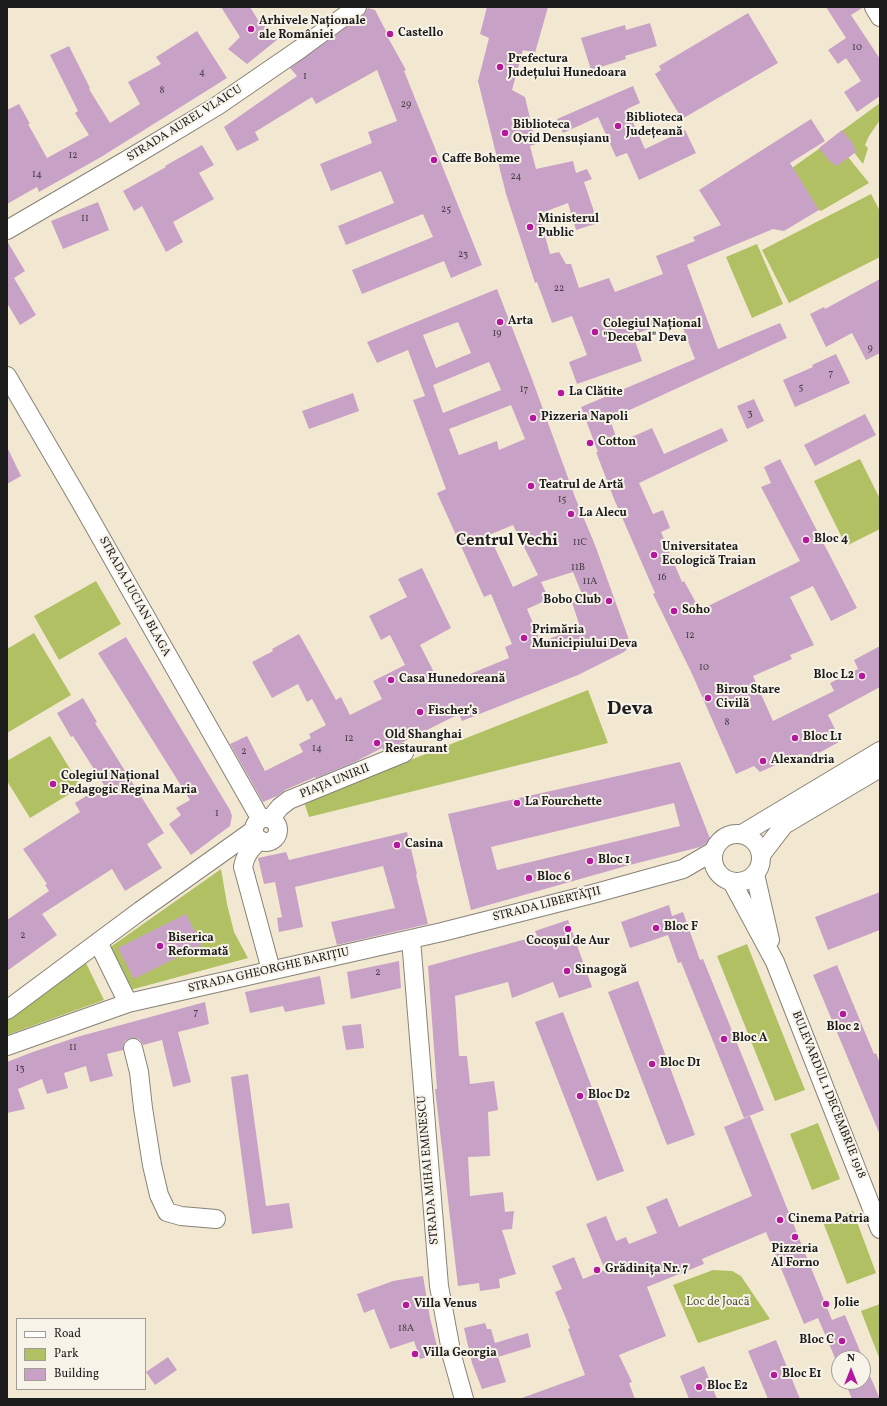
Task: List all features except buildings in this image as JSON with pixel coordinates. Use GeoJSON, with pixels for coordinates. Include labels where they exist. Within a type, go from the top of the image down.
{"type":"FeatureCollection","features":[{"type":"Feature","properties":{"kind":"street","name":"STRADA AUREL VLAICU"},"geometry":{"type":"LineString","coordinates":[[7,230],[217,106],[300,49],[357,7]]}},
{"type":"Feature","properties":{"kind":"street"},"geometry":{"type":"LineString","coordinates":[[874,7],[880,17]]}},
{"type":"Feature","properties":{"kind":"street","name":"STRADA LUCIAN BLAGA"},"geometry":{"type":"LineString","coordinates":[[7,376],[80,501],[261,827]]}},
{"type":"Feature","properties":{"kind":"street"},"geometry":{"type":"LineString","coordinates":[[742,834],[880,750]]}},
{"type":"Feature","properties":{"kind":"street","name":"PIAȚA UNIRII"},"geometry":{"type":"LineString","coordinates":[[261,827],[280,807],[289,800],[404,753]]}},
{"type":"Feature","properties":{"kind":"street"},"geometry":{"type":"LineString","coordinates":[[761,855],[784,825],[880,768]]}},
{"type":"Feature","properties":{"kind":"street"},"geometry":{"type":"LineString","coordinates":[[7,1010],[98,942],[261,827]]}},
{"type":"Feature","properties":{"kind":"street"},"geometry":{"type":"LineString","coordinates":[[261,827],[247,854],[243,867],[271,970]]}},
{"type":"Feature","properties":{"kind":"street"},"geometry":{"type":"LineString","coordinates":[[756,874],[745,881],[732,882],[722,877],[717,871],[713,859],[714,851],[722,840],[728,836],[742,834],[749,837],[759,848],[761,861],[756,874],[775,962]]}},
{"type":"Feature","properties":{"kind":"street","name":"STRADA LIBERTĂȚII"},"geometry":{"type":"LineString","coordinates":[[411,940],[596,893],[683,869],[714,851]]}},
{"type":"Feature","properties":{"kind":"street","name":"STRADA LIBERTĂȚII"},"geometry":{"type":"LineString","coordinates":[[683,869],[717,871]]}},
{"type":"Feature","properties":{"kind":"street"},"geometry":{"type":"LineString","coordinates":[[732,882],[775,962]]}},
{"type":"Feature","properties":{"kind":"street","name":"STRADA GHEORGHE BARIȚIU"},"geometry":{"type":"LineString","coordinates":[[7,1046],[128,1003],[411,940]]}},
{"type":"Feature","properties":{"kind":"street","name":"STRADA MIHAI EMINESCU"},"geometry":{"type":"LineString","coordinates":[[411,940],[439,1286],[452,1356],[464,1399]]}},
{"type":"Feature","properties":{"kind":"street"},"geometry":{"type":"LineString","coordinates":[[98,942],[128,1003]]}},
{"type":"Feature","properties":{"kind":"street","name":"BULEVARDUL 1 DECEMBRIE 1918"},"geometry":{"type":"LineString","coordinates":[[775,962],[880,1229]]}},
{"type":"Feature","properties":{"kind":"street"},"geometry":{"type":"LineString","coordinates":[[133,1048],[139,1072],[147,1136],[159,1194],[167,1212],[182,1216],[216,1219]]}},
{"type":"Feature","properties":{"kind":"green space"},"geometry":{"type":"Polygon","coordinates":[[[880,103],[880,120],[869,136],[865,145],[868,148],[863,164],[839,133],[880,103]]]}},
{"type":"Feature","properties":{"kind":"green space"},"geometry":{"type":"Polygon","coordinates":[[[820,148],[848,157],[869,183],[821,211],[817,209],[792,168],[820,148]]]}},
{"type":"Feature","properties":{"kind":"green space"},"geometry":{"type":"Polygon","coordinates":[[[871,194],[880,211],[880,257],[789,303],[762,250],[871,194]]]}},
{"type":"Feature","properties":{"kind":"green space"},"geometry":{"type":"Polygon","coordinates":[[[757,244],[783,304],[752,318],[726,257],[757,244]]]}},
{"type":"Feature","properties":{"kind":"green space"},"geometry":{"type":"Polygon","coordinates":[[[860,459],[880,499],[880,529],[846,546],[814,481],[860,459]]]}},
{"type":"Feature","properties":{"kind":"green space"},"geometry":{"type":"Polygon","coordinates":[[[96,581],[121,624],[59,660],[34,616],[96,581]]]}},
{"type":"Feature","properties":{"kind":"green space"},"geometry":{"type":"Polygon","coordinates":[[[34,633],[71,695],[7,733],[7,649],[34,633]]]}},
{"type":"Feature","properties":{"kind":"green space"},"geometry":{"type":"Polygon","coordinates":[[[588,690],[608,743],[309,817],[304,802],[588,690]]]}},
{"type":"Feature","properties":{"kind":"green space"},"geometry":{"type":"Polygon","coordinates":[[[50,736],[81,787],[30,818],[7,781],[7,761],[50,736]]]}},
{"type":"Feature","properties":{"kind":"green space"},"geometry":{"type":"Polygon","coordinates":[[[221,869],[234,932],[248,958],[119,993],[102,953],[221,869]]]}},
{"type":"Feature","properties":{"kind":"green space"},"geometry":{"type":"Polygon","coordinates":[[[747,944],[805,1090],[775,1101],[717,956],[747,944]]]}},
{"type":"Feature","properties":{"kind":"green space"},"geometry":{"type":"Polygon","coordinates":[[[85,961],[104,1000],[7,1035],[7,1019],[85,961]]]}},
{"type":"Feature","properties":{"kind":"green space"},"geometry":{"type":"Polygon","coordinates":[[[818,1123],[840,1179],[812,1190],[790,1134],[818,1123]]]}},
{"type":"Feature","properties":{"kind":"green space"},"geometry":{"type":"Polygon","coordinates":[[[853,1211],[876,1273],[847,1284],[823,1222],[853,1211]]]}},
{"type":"Feature","properties":{"kind":"green space","name":"Loc de Joacă"},"geometry":{"type":"Polygon","coordinates":[[[713,1270],[732,1271],[741,1276],[770,1319],[698,1343],[673,1285],[713,1270]]]}},
{"type":"Feature","properties":{"kind":"green space"},"geometry":{"type":"Polygon","coordinates":[[[880,1304],[880,1360],[861,1311],[880,1304]]]}},
{"type":"Feature","properties":{"kind":"place","name":"Arhivele Naționale ale României"},"geometry":{"type":"Point","coordinates":[251,29]}},
{"type":"Feature","properties":{"kind":"place","name":"Castello"},"geometry":{"type":"Point","coordinates":[390,34]}},
{"type":"Feature","properties":{"kind":"place","name":"Prefectura Județului Hunedoara"},"geometry":{"type":"Point","coordinates":[500,67]}},
{"type":"Feature","properties":{"kind":"place","name":"Biblioteca Județeană"},"geometry":{"type":"Point","coordinates":[618,126]}},
{"type":"Feature","properties":{"kind":"place","name":"Biblioteca Ovid Densușianu"},"geometry":{"type":"Point","coordinates":[505,133]}},
{"type":"Feature","properties":{"kind":"place","name":"Caffe Boheme"},"geometry":{"type":"Point","coordinates":[434,160]}},
{"type":"Feature","properties":{"kind":"place","name":"Ministerul Public"},"geometry":{"type":"Point","coordinates":[530,227]}},
{"type":"Feature","properties":{"kind":"place","name":"Arta"},"geometry":{"type":"Point","coordinates":[500,322]}},
{"type":"Feature","properties":{"kind":"place","name":"Colegiul Național \"Decebal\" Deva"},"geometry":{"type":"Point","coordinates":[595,332]}},
{"type":"Feature","properties":{"kind":"place","name":"La Clătite"},"geometry":{"type":"Point","coordinates":[561,393]}},
{"type":"Feature","properties":{"kind":"place","name":"Pizzeria Napoli"},"geometry":{"type":"Point","coordinates":[533,418]}},
{"type":"Feature","properties":{"kind":"place","name":"Cotton"},"geometry":{"type":"Point","coordinates":[590,443]}},
{"type":"Feature","properties":{"kind":"place","name":"Teatrul de Artă"},"geometry":{"type":"Point","coordinates":[531,486]}},
{"type":"Feature","properties":{"kind":"place","name":"La Alecu"},"geometry":{"type":"Point","coordinates":[571,514]}},
{"type":"Feature","properties":{"kind":"place","name":"Bloc 4"},"geometry":{"type":"Point","coordinates":[806,540]}},
{"type":"Feature","properties":{"kind":"place","name":"Universitatea Ecologică Traian"},"geometry":{"type":"Point","coordinates":[654,555]}},
{"type":"Feature","properties":{"kind":"place","name":"Bobo Club"},"geometry":{"type":"Point","coordinates":[609,601]}},
{"type":"Feature","properties":{"kind":"place","name":"Soho"},"geometry":{"type":"Point","coordinates":[674,611]}},
{"type":"Feature","properties":{"kind":"place","name":"Primăria Municipiului Deva"},"geometry":{"type":"Point","coordinates":[524,638]}},
{"type":"Feature","properties":{"kind":"place","name":"Bloc L2"},"geometry":{"type":"Point","coordinates":[862,676]}},
{"type":"Feature","properties":{"kind":"place","name":"Casa Hunedoreană"},"geometry":{"type":"Point","coordinates":[391,680]}},
{"type":"Feature","properties":{"kind":"place","name":"Birou Stare Civilă"},"geometry":{"type":"Point","coordinates":[708,698]}},
{"type":"Feature","properties":{"kind":"place","name":"Fischer’s"},"geometry":{"type":"Point","coordinates":[420,712]}},
{"type":"Feature","properties":{"kind":"place","name":"Bloc L1"},"geometry":{"type":"Point","coordinates":[795,738]}},
{"type":"Feature","properties":{"kind":"place","name":"Old Shanghai Restaurant"},"geometry":{"type":"Point","coordinates":[377,743]}},
{"type":"Feature","properties":{"kind":"place","name":"Alexandria"},"geometry":{"type":"Point","coordinates":[763,761]}},
{"type":"Feature","properties":{"kind":"place","name":"Colegiul Național Pedagogic Regina Maria"},"geometry":{"type":"Point","coordinates":[53,784]}},
{"type":"Feature","properties":{"kind":"place","name":"La Fourchette"},"geometry":{"type":"Point","coordinates":[517,803]}},
{"type":"Feature","properties":{"kind":"place","name":"Casina"},"geometry":{"type":"Point","coordinates":[397,845]}},
{"type":"Feature","properties":{"kind":"place","name":"Bloc 1"},"geometry":{"type":"Point","coordinates":[590,861]}},
{"type":"Feature","properties":{"kind":"place","name":"Bloc 6"},"geometry":{"type":"Point","coordinates":[529,878]}},
{"type":"Feature","properties":{"kind":"place","name":"Bloc F"},"geometry":{"type":"Point","coordinates":[656,928]}},
{"type":"Feature","properties":{"kind":"place","name":"Cocoșul de Aur"},"geometry":{"type":"Point","coordinates":[568,929]}},
{"type":"Feature","properties":{"kind":"place","name":"Biserica Reformată"},"geometry":{"type":"Point","coordinates":[160,946]}},
{"type":"Feature","properties":{"kind":"place","name":"Sinagogă"},"geometry":{"type":"Point","coordinates":[567,971]}},
{"type":"Feature","properties":{"kind":"place","name":"Bloc 2"},"geometry":{"type":"Point","coordinates":[843,1014]}},
{"type":"Feature","properties":{"kind":"place","name":"Bloc A"},"geometry":{"type":"Point","coordinates":[724,1039]}},
{"type":"Feature","properties":{"kind":"place","name":"Bloc D1"},"geometry":{"type":"Point","coordinates":[652,1064]}},
{"type":"Feature","properties":{"kind":"place","name":"Bloc D2"},"geometry":{"type":"Point","coordinates":[580,1096]}},
{"type":"Feature","properties":{"kind":"place","name":"Cinema Patria"},"geometry":{"type":"Point","coordinates":[780,1220]}},
{"type":"Feature","properties":{"kind":"place","name":"Pizzeria Al Forno"},"geometry":{"type":"Point","coordinates":[795,1237]}},
{"type":"Feature","properties":{"kind":"place","name":"Grădinița Nr. 7"},"geometry":{"type":"Point","coordinates":[597,1270]}},
{"type":"Feature","properties":{"kind":"place","name":"Jolie"},"geometry":{"type":"Point","coordinates":[826,1304]}},
{"type":"Feature","properties":{"kind":"place","name":"Villa Venus"},"geometry":{"type":"Point","coordinates":[406,1305]}},
{"type":"Feature","properties":{"kind":"place","name":"Bloc C"},"geometry":{"type":"Point","coordinates":[842,1341]}},
{"type":"Feature","properties":{"kind":"place","name":"Villa Georgia"},"geometry":{"type":"Point","coordinates":[415,1354]}},
{"type":"Feature","properties":{"kind":"place","name":"Bloc E1"},"geometry":{"type":"Point","coordinates":[774,1375]}},
{"type":"Feature","properties":{"kind":"place","name":"Bloc E2"},"geometry":{"type":"Point","coordinates":[699,1387]}},
{"type":"Feature","properties":{"kind":"district","name":"Centrul Vechi"},"geometry":{"type":"Point","coordinates":[507,542]}},
{"type":"Feature","properties":{"kind":"district","name":"Deva"},"geometry":{"type":"Point","coordinates":[630,710]}}]}
